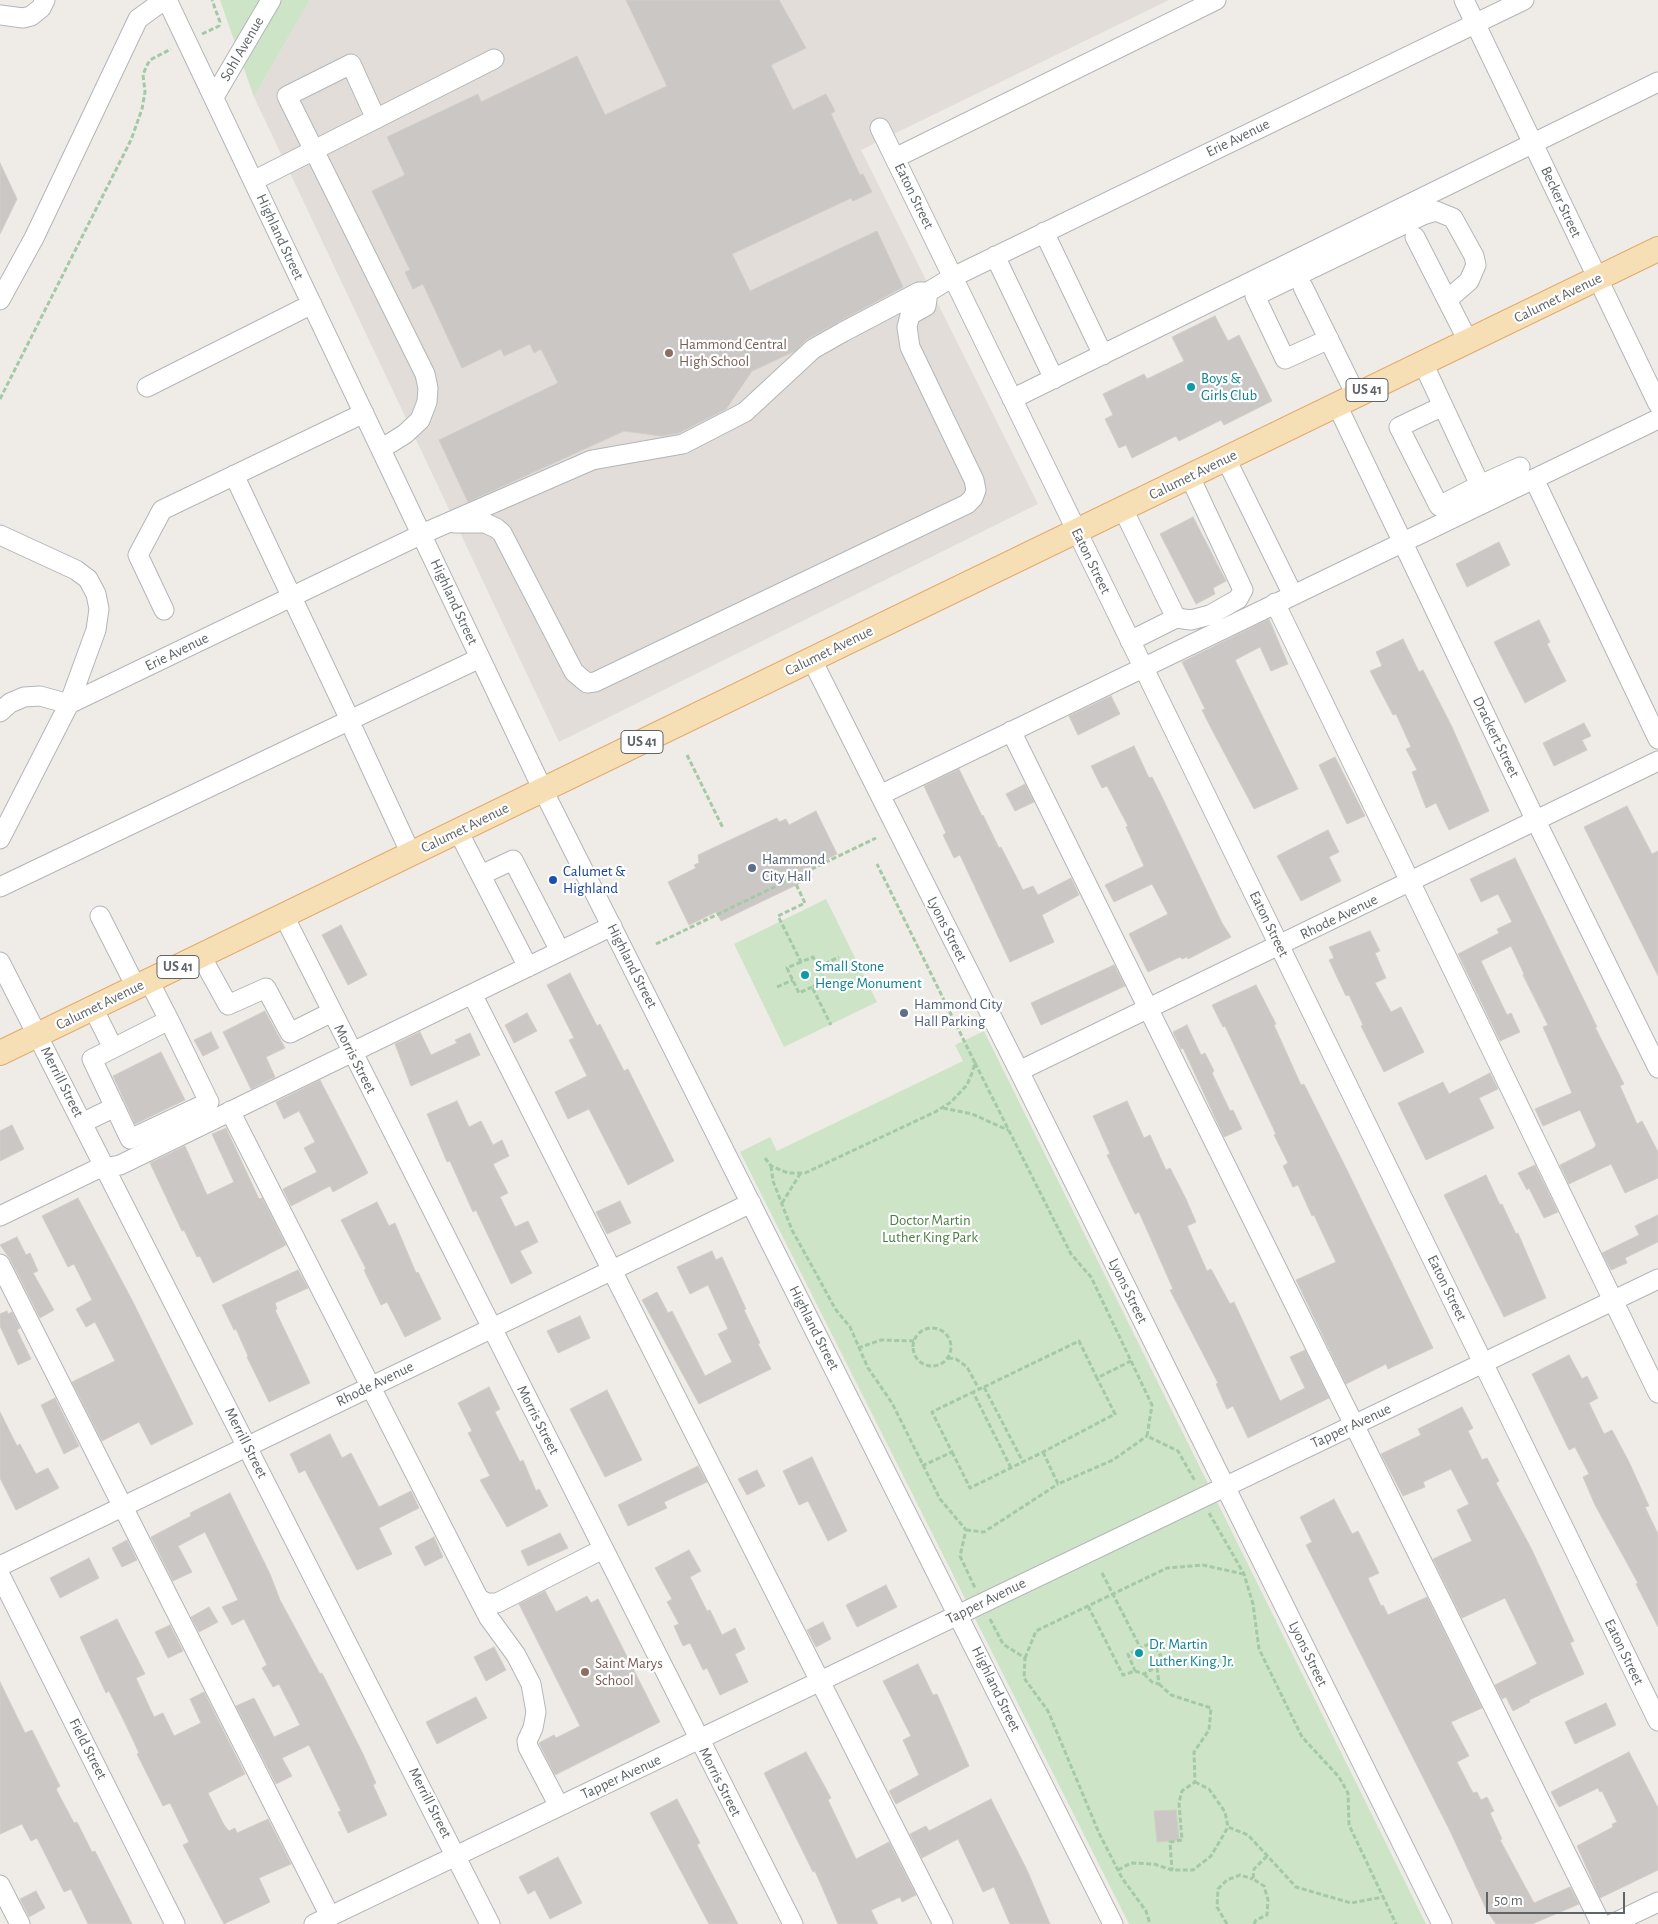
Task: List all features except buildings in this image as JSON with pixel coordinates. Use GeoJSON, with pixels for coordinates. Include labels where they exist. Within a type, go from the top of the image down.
{"type":"FeatureCollection","features":[{"type":"Feature","properties":{"kind":"main road","name":"Calumet Avenue"},"geometry":{"type":"LineString","coordinates":[[0,1053],[1658,250]]}},
{"type":"Feature","properties":{"kind":"street"},"geometry":{"type":"LineString","coordinates":[[0,14],[23,18],[31,16],[41,8],[45,0]]}},
{"type":"Feature","properties":{"kind":"street"},"geometry":{"type":"LineString","coordinates":[[0,300],[34,238],[138,19],[166,0]]}},
{"type":"Feature","properties":{"kind":"street","name":"Highland Street"},"geometry":{"type":"LineString","coordinates":[[166,0],[214,97],[543,790],[959,1614],[1113,1924]]}},
{"type":"Feature","properties":{"kind":"street","name":"Sohl Avenue"},"geometry":{"type":"LineString","coordinates":[[214,97],[270,0]]}},
{"type":"Feature","properties":{"kind":"street"},"geometry":{"type":"LineString","coordinates":[[895,158],[1216,0]]}},
{"type":"Feature","properties":{"kind":"street","name":"Becker Street"},"geometry":{"type":"LineString","coordinates":[[1464,0],[1658,404]]}},
{"type":"Feature","properties":{"kind":"street","name":"Erie Avenue"},"geometry":{"type":"LineString","coordinates":[[69,704],[422,534],[592,460],[683,444],[745,412],[812,349],[919,292],[928,292],[995,256],[1524,0]]}},
{"type":"Feature","properties":{"kind":"street"},"geometry":{"type":"LineString","coordinates":[[253,180],[494,60]]}},
{"type":"Feature","properties":{"kind":"street"},"geometry":{"type":"LineString","coordinates":[[376,119],[351,64],[287,96],[425,374],[428,388],[427,402],[420,420],[405,434],[381,449]]}},
{"type":"Feature","properties":{"kind":"street"},"geometry":{"type":"LineString","coordinates":[[1012,399],[1658,82]]}},
{"type":"Feature","properties":{"kind":"street","name":"Eaton Street"},"geometry":{"type":"LineString","coordinates":[[880,128],[1658,1721]]}},
{"type":"Feature","properties":{"kind":"street"},"geometry":{"type":"LineString","coordinates":[[1329,338],[1285,359],[1255,296],[1423,215],[1436,211],[1453,218],[1474,256],[1476,265],[1469,281],[1447,300]]}},
{"type":"Feature","properties":{"kind":"street"},"geometry":{"type":"LineString","coordinates":[[1044,232],[1103,355]]}},
{"type":"Feature","properties":{"kind":"street"},"geometry":{"type":"LineString","coordinates":[[1415,237],[1468,341]]}},
{"type":"Feature","properties":{"kind":"street"},"geometry":{"type":"LineString","coordinates":[[995,256],[1054,379]]}},
{"type":"Feature","properties":{"kind":"street","name":"Drackert Street"},"geometry":{"type":"LineString","coordinates":[[1303,287],[1329,338],[1347,400],[1403,542],[1536,821],[1658,1068]]}},
{"type":"Feature","properties":{"kind":"street"},"geometry":{"type":"LineString","coordinates":[[450,522],[485,523],[502,533],[574,672],[587,683],[595,682],[966,504],[973,498],[976,490],[974,480],[910,348],[907,327],[910,316],[926,306],[928,292]]}},
{"type":"Feature","properties":{"kind":"street"},"geometry":{"type":"LineString","coordinates":[[147,387],[312,304]]}},
{"type":"Feature","properties":{"kind":"street"},"geometry":{"type":"LineString","coordinates":[[1423,363],[1480,485]]}},
{"type":"Feature","properties":{"kind":"street"},"geometry":{"type":"LineString","coordinates":[[1443,406],[1399,427],[1439,506],[1480,485],[1527,473]]}},
{"type":"Feature","properties":{"kind":"street"},"geometry":{"type":"LineString","coordinates":[[164,610],[138,555],[162,510],[364,413]]}},
{"type":"Feature","properties":{"kind":"street"},"geometry":{"type":"LineString","coordinates":[[880,795],[1403,542],[1527,473],[1658,419]]}},
{"type":"Feature","properties":{"kind":"street"},"geometry":{"type":"LineString","coordinates":[[1226,459],[1293,595]]}},
{"type":"Feature","properties":{"kind":"street"},"geometry":{"type":"LineString","coordinates":[[1527,473],[1658,739]]}},
{"type":"Feature","properties":{"kind":"street"},"geometry":{"type":"LineString","coordinates":[[234,475],[411,854]]}},
{"type":"Feature","properties":{"kind":"street"},"geometry":{"type":"LineString","coordinates":[[1130,641],[1176,618],[1198,619],[1238,599],[1244,590],[1190,476]]}},
{"type":"Feature","properties":{"kind":"street"},"geometry":{"type":"LineString","coordinates":[[1123,509],[1176,618]]}},
{"type":"Feature","properties":{"kind":"street"},"geometry":{"type":"LineString","coordinates":[[0,535],[76,570],[88,579],[96,594],[99,609],[96,630],[69,704],[0,839]]}},
{"type":"Feature","properties":{"kind":"street"},"geometry":{"type":"LineString","coordinates":[[1275,603],[1658,1393]]}},
{"type":"Feature","properties":{"kind":"street"},"geometry":{"type":"LineString","coordinates":[[0,887],[352,725],[480,658]]}},
{"type":"Feature","properties":{"kind":"street","name":"Lyons Street"},"geometry":{"type":"LineString","coordinates":[[812,660],[1019,1071],[1442,1924]]}},
{"type":"Feature","properties":{"kind":"street"},"geometry":{"type":"LineString","coordinates":[[0,712],[10,703],[24,697],[40,696],[69,704]]}},
{"type":"Feature","properties":{"kind":"street"},"geometry":{"type":"LineString","coordinates":[[1011,731],[1147,1010],[1601,1924]]}},
{"type":"Feature","properties":{"kind":"street","name":"Rhode Avenue"},"geometry":{"type":"LineString","coordinates":[[1019,1071],[1658,761]]}},
{"type":"Feature","properties":{"kind":"street"},"geometry":{"type":"LineString","coordinates":[[458,831],[528,967]]}},
{"type":"Feature","properties":{"kind":"street"},"geometry":{"type":"LineString","coordinates":[[481,875],[513,860],[560,951]]}},
{"type":"Feature","properties":{"kind":"street"},"geometry":{"type":"LineString","coordinates":[[100,916],[143,984],[169,1020],[209,1102],[130,1139],[92,1059],[169,1020]]}},
{"type":"Feature","properties":{"kind":"street","name":"Morris Street"},"geometry":{"type":"LineString","coordinates":[[284,916],[793,1924]]}},
{"type":"Feature","properties":{"kind":"street"},"geometry":{"type":"LineString","coordinates":[[0,1216],[95,1170],[120,1165],[612,926]]}},
{"type":"Feature","properties":{"kind":"street"},"geometry":{"type":"LineString","coordinates":[[202,956],[228,1006],[266,988],[290,1033],[332,1012]]}},
{"type":"Feature","properties":{"kind":"street","name":"Merrill Street"},"geometry":{"type":"LineString","coordinates":[[0,962],[490,1924]]}},
{"type":"Feature","properties":{"kind":"street"},"geometry":{"type":"LineString","coordinates":[[472,994],[943,1924]]}},
{"type":"Feature","properties":{"kind":"street"},"geometry":{"type":"LineString","coordinates":[[93,1008],[113,1048]]}},
{"type":"Feature","properties":{"kind":"street"},"geometry":{"type":"LineString","coordinates":[[82,1123],[115,1107]]}},
{"type":"Feature","properties":{"kind":"street"},"geometry":{"type":"LineString","coordinates":[[230,1111],[369,1387],[479,1599],[489,1618],[516,1655],[531,1684],[536,1712],[527,1741],[528,1747],[559,1806]]}},
{"type":"Feature","properties":{"kind":"street","name":"Rhode Avenue"},"geometry":{"type":"LineString","coordinates":[[0,1566],[751,1203]]}},
{"type":"Feature","properties":{"kind":"street"},"geometry":{"type":"LineString","coordinates":[[0,1264],[122,1507],[322,1920]]}},
{"type":"Feature","properties":{"kind":"street","name":"Tapper Avenue"},"geometry":{"type":"LineString","coordinates":[[322,1920],[1658,1279]]}},
{"type":"Feature","properties":{"kind":"street"},"geometry":{"type":"LineString","coordinates":[[479,1599],[487,1603],[497,1603],[603,1549]]}},
{"type":"Feature","properties":{"kind":"street","name":"Field Street"},"geometry":{"type":"LineString","coordinates":[[0,1575],[175,1924]]}},
{"type":"Feature","properties":{"kind":"street"},"geometry":{"type":"LineString","coordinates":[[0,1884],[20,1924]]}},
{"type":"Feature","properties":{"kind":"street"},"geometry":{"type":"LineString","coordinates":[[1612,1924],[1658,1902]]}},
{"type":"Feature","properties":{"kind":"path"},"geometry":{"type":"LineString","coordinates":[[203,33],[218,26],[220,22],[212,0]]}},
{"type":"Feature","properties":{"kind":"path"},"geometry":{"type":"LineString","coordinates":[[0,399],[131,140],[142,109],[146,67],[150,60],[171,48]]}},
{"type":"Feature","properties":{"kind":"path"},"geometry":{"type":"LineString","coordinates":[[687,755],[723,828]]}},
{"type":"Feature","properties":{"kind":"path"},"geometry":{"type":"LineString","coordinates":[[656,944],[876,838]]}},
{"type":"Feature","properties":{"kind":"path"},"geometry":{"type":"LineString","coordinates":[[771,1166],[773,1181],[792,1230],[836,1310],[850,1327],[858,1348],[892,1403],[940,1499],[966,1530],[984,1532],[1058,1484],[1113,1460],[1147,1436],[1152,1405],[1090,1276],[1070,1254],[877,864]]}},
{"type":"Feature","properties":{"kind":"path"},"geometry":{"type":"LineString","coordinates":[[793,878],[805,903],[778,916],[801,962]]}},
{"type":"Feature","properties":{"kind":"path"},"geometry":{"type":"LineString","coordinates":[[813,957],[825,981],[800,993],[787,968],[801,962],[813,957]]}},
{"type":"Feature","properties":{"kind":"path"},"geometry":{"type":"LineString","coordinates":[[818,967],[839,957]]}},
{"type":"Feature","properties":{"kind":"path"},"geometry":{"type":"LineString","coordinates":[[777,987],[793,980]]}},
{"type":"Feature","properties":{"kind":"path"},"geometry":{"type":"LineString","coordinates":[[812,987],[831,1024]]}},
{"type":"Feature","properties":{"kind":"path"},"geometry":{"type":"LineString","coordinates":[[764,1158],[771,1166],[788,1173],[800,1173],[814,1169],[942,1108],[967,1086],[975,1063]]}},
{"type":"Feature","properties":{"kind":"path"},"geometry":{"type":"LineString","coordinates":[[942,1108],[972,1114],[1008,1130]]}},
{"type":"Feature","properties":{"kind":"path"},"geometry":{"type":"LineString","coordinates":[[782,1203],[800,1173]]}},
{"type":"Feature","properties":{"kind":"path"},"geometry":{"type":"LineString","coordinates":[[928,1329],[941,1330],[946,1334],[951,1346],[948,1358],[939,1365],[927,1366],[917,1359],[913,1348],[914,1342],[922,1331],[928,1329]]}},
{"type":"Feature","properties":{"kind":"path"},"geometry":{"type":"LineString","coordinates":[[858,1348],[881,1340],[914,1342]]}},
{"type":"Feature","properties":{"kind":"path"},"geometry":{"type":"LineString","coordinates":[[1079,1342],[1115,1414],[970,1488],[932,1412],[979,1389],[1079,1342]]}},
{"type":"Feature","properties":{"kind":"path"},"geometry":{"type":"LineString","coordinates":[[948,1358],[956,1360],[966,1367],[979,1389]]}},
{"type":"Feature","properties":{"kind":"path"},"geometry":{"type":"LineString","coordinates":[[1097,1378],[1131,1361]]}},
{"type":"Feature","properties":{"kind":"path"},"geometry":{"type":"LineString","coordinates":[[984,1387],[1023,1462]]}},
{"type":"Feature","properties":{"kind":"path"},"geometry":{"type":"LineString","coordinates":[[973,1392],[1011,1468]]}},
{"type":"Feature","properties":{"kind":"path"},"geometry":{"type":"LineString","coordinates":[[1147,1436],[1178,1451],[1197,1486]]}},
{"type":"Feature","properties":{"kind":"path"},"geometry":{"type":"LineString","coordinates":[[922,1466],[952,1452]]}},
{"type":"Feature","properties":{"kind":"path"},"geometry":{"type":"LineString","coordinates":[[1043,1452],[1058,1484]]}},
{"type":"Feature","properties":{"kind":"path"},"geometry":{"type":"LineString","coordinates":[[1208,1509],[1244,1574],[1254,1604],[1259,1649],[1302,1737],[1338,1777],[1348,1793],[1349,1825],[1396,1924]]}},
{"type":"Feature","properties":{"kind":"path"},"geometry":{"type":"LineString","coordinates":[[966,1530],[960,1556],[978,1594]]}},
{"type":"Feature","properties":{"kind":"path"},"geometry":{"type":"LineString","coordinates":[[1150,1924],[1146,1911],[1118,1870],[1099,1833],[1048,1711],[1024,1678],[1025,1658],[1036,1631],[1167,1568],[1203,1566],[1244,1574]]}},
{"type":"Feature","properties":{"kind":"path"},"geometry":{"type":"LineString","coordinates":[[1102,1573],[1140,1647]]}},
{"type":"Feature","properties":{"kind":"path"},"geometry":{"type":"LineString","coordinates":[[1088,1606],[1123,1675],[1135,1671],[1144,1674],[1171,1695],[1211,1708],[1209,1730],[1194,1752],[1196,1782]]}},
{"type":"Feature","properties":{"kind":"path"},"geometry":{"type":"LineString","coordinates":[[989,1616],[1003,1644],[1025,1658]]}},
{"type":"Feature","properties":{"kind":"path"},"geometry":{"type":"LineString","coordinates":[[1135,1671],[1128,1654],[1153,1642],[1164,1662],[1157,1668],[1144,1674]]}},
{"type":"Feature","properties":{"kind":"path"},"geometry":{"type":"LineString","coordinates":[[1157,1668],[1159,1684]]}},
{"type":"Feature","properties":{"kind":"path"},"geometry":{"type":"LineString","coordinates":[[1118,1870],[1130,1863],[1154,1864],[1172,1870],[1192,1870],[1211,1856],[1228,1827],[1225,1812],[1209,1789],[1196,1782]]}},
{"type":"Feature","properties":{"kind":"path"},"geometry":{"type":"LineString","coordinates":[[1172,1870],[1170,1842],[1182,1840],[1179,1803],[1182,1790],[1196,1782]]}},
{"type":"Feature","properties":{"kind":"path"},"geometry":{"type":"LineString","coordinates":[[1228,1827],[1248,1835],[1296,1887],[1351,1903],[1383,1897]]}},
{"type":"Feature","properties":{"kind":"path"},"geometry":{"type":"LineString","coordinates":[[1253,1879],[1254,1869],[1268,1855]]}},
{"type":"Feature","properties":{"kind":"path"},"geometry":{"type":"LineString","coordinates":[[1227,1924],[1217,1907],[1218,1889],[1227,1880],[1240,1875],[1253,1879],[1264,1886],[1268,1900],[1267,1915],[1256,1920],[1254,1924]]}},
{"type":"Feature","properties":{"kind":"shaded area","name":"Hammond Central High School"},"geometry":{"type":"Polygon","coordinates":[[[310,0],[1169,0],[861,150],[1038,504],[559,742],[254,97],[310,0]]]}},
{"type":"Feature","properties":{"kind":"green space"},"geometry":{"type":"Polygon","coordinates":[[[220,0],[310,0],[254,97],[220,0]]]}},
{"type":"Feature","properties":{"kind":"green space"},"geometry":{"type":"Polygon","coordinates":[[[826,899],[877,1002],[784,1047],[734,944],[826,899]]]}},
{"type":"Feature","properties":{"kind":"green space","name":"Doctor Martin Luther King Park"},"geometry":{"type":"Polygon","coordinates":[[[984,1031],[1426,1924],[1129,1924],[740,1152],[770,1137],[777,1151],[963,1061],[955,1045],[984,1031]]]}},
{"type":"Feature","properties":{"kind":"place","name":"Hammond Central High School"},"geometry":{"type":"Point","coordinates":[669,353]}},
{"type":"Feature","properties":{"kind":"place","name":"Boys & Girls Club"},"geometry":{"type":"Point","coordinates":[1191,387]}},
{"type":"Feature","properties":{"kind":"place","name":"Hammond City Hall"},"geometry":{"type":"Point","coordinates":[752,868]}},
{"type":"Feature","properties":{"kind":"place","name":"Calumet & Highland"},"geometry":{"type":"Point","coordinates":[553,880]}},
{"type":"Feature","properties":{"kind":"place","name":"Small Stone Henge Monument"},"geometry":{"type":"Point","coordinates":[805,975]}},
{"type":"Feature","properties":{"kind":"place","name":"Hammond City Hall Parking"},"geometry":{"type":"Point","coordinates":[904,1013]}},
{"type":"Feature","properties":{"kind":"place","name":"Dr. Martin Luther King, Jr."},"geometry":{"type":"Point","coordinates":[1139,1653]}},
{"type":"Feature","properties":{"kind":"place","name":"Saint Marys School"},"geometry":{"type":"Point","coordinates":[585,1672]}}]}
